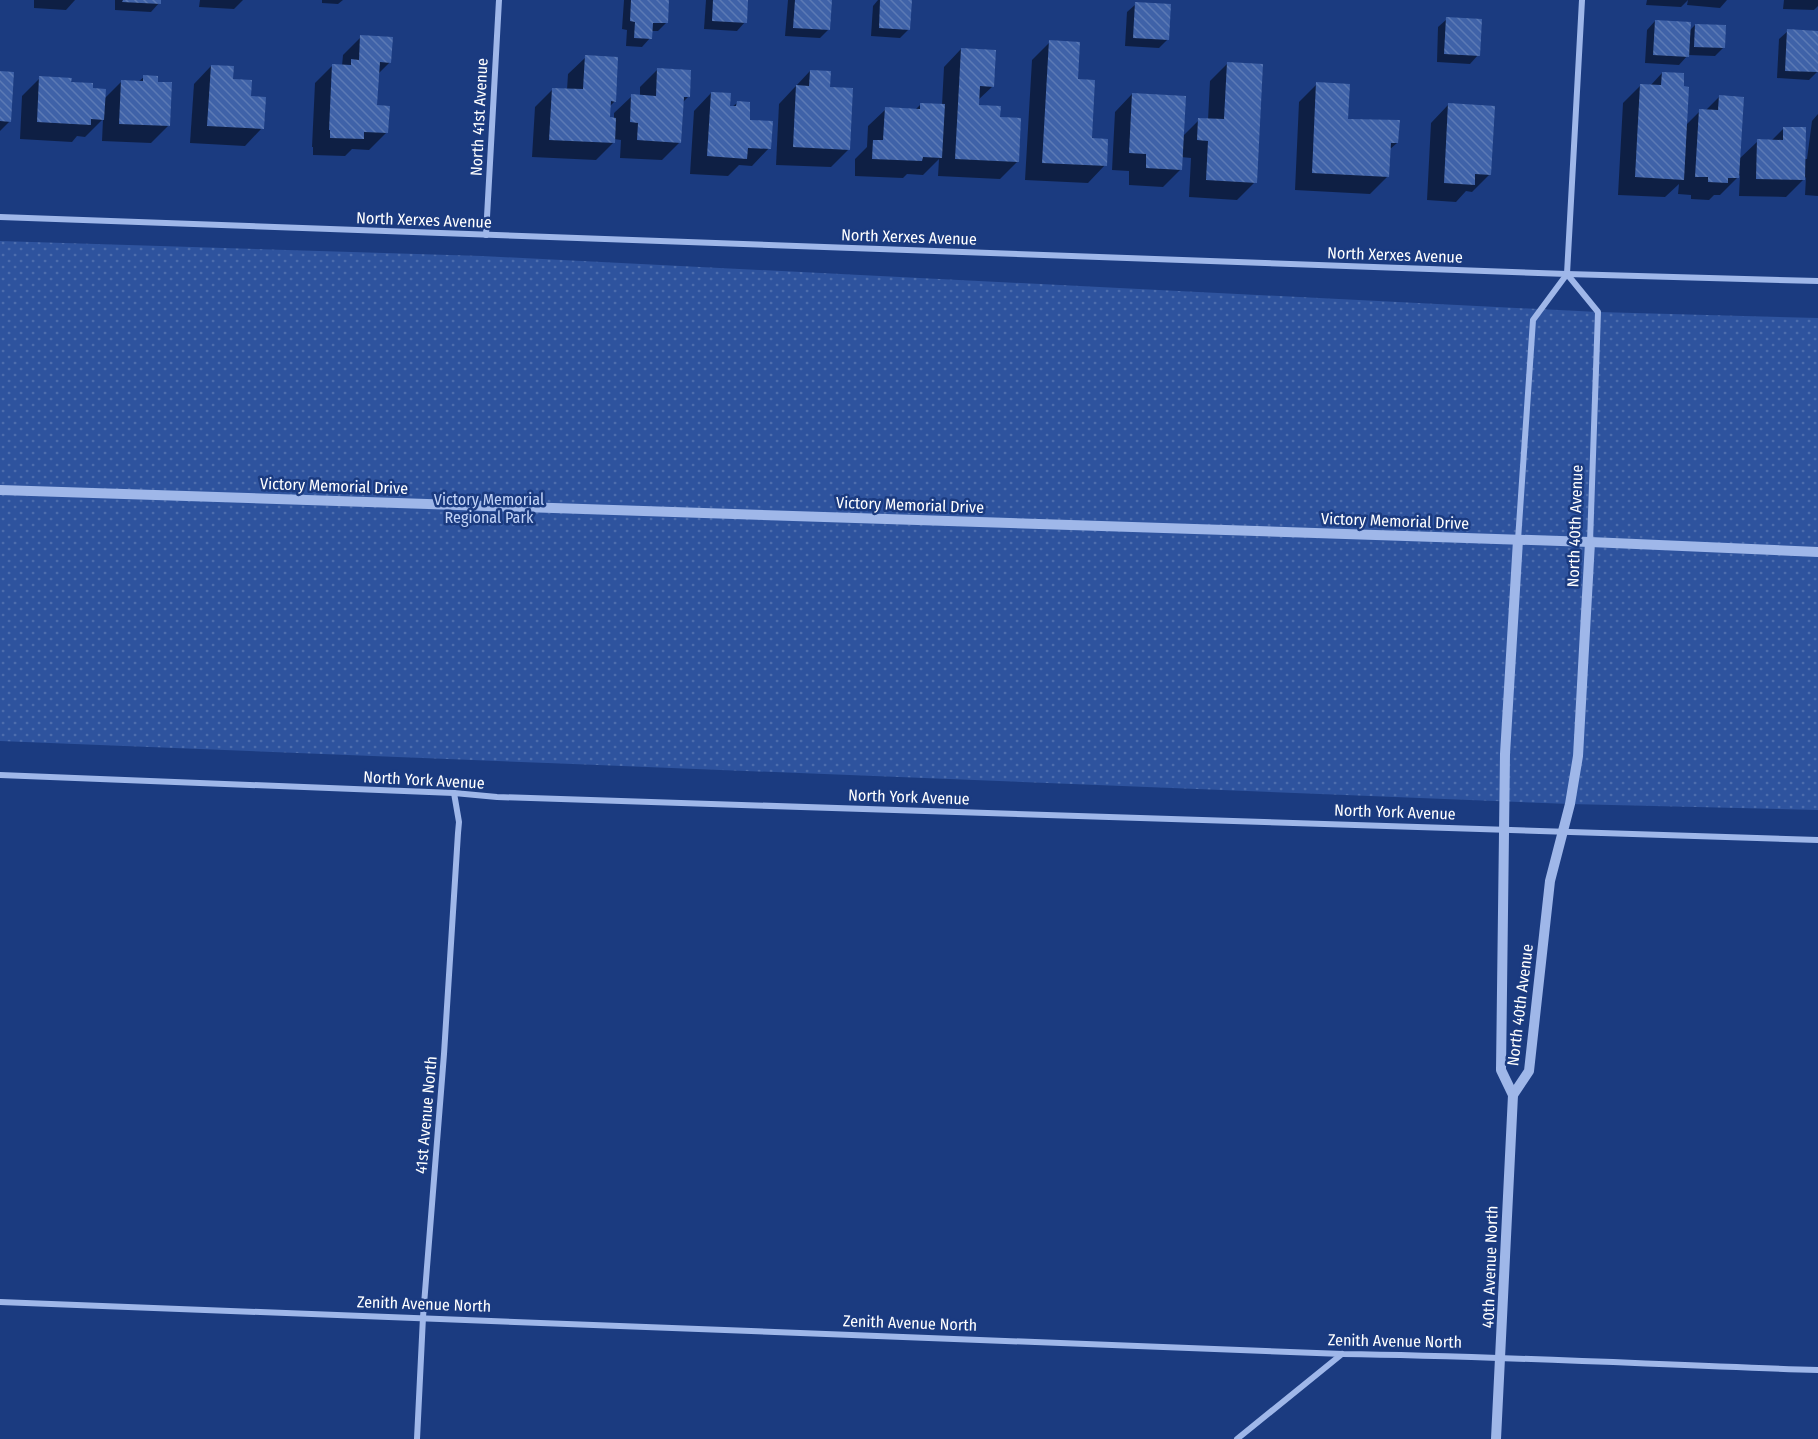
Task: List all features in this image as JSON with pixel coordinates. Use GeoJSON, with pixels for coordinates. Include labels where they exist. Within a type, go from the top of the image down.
{"type":"FeatureCollection","features":[{"type":"Feature","properties":{"kind":"street","name":"North 41st Avenue"},"geometry":{"type":"LineString","coordinates":[[486,236],[499,0]]}},
{"type":"Feature","properties":{"kind":"street"},"geometry":{"type":"LineString","coordinates":[[1567,274],[1581,0]]}},
{"type":"Feature","properties":{"kind":"street","name":"North Xerxes Avenue"},"geometry":{"type":"LineString","coordinates":[[0,217],[486,236],[1818,281]]}},
{"type":"Feature","properties":{"kind":"street","name":"North 40th Avenue"},"geometry":{"type":"LineString","coordinates":[[1567,274],[1598,312],[1590,542],[1578,756],[1570,804],[1550,881],[1529,1071],[1513,1095],[1502,1070],[1504,829],[1505,754],[1518,540],[1533,320],[1567,274]]}},
{"type":"Feature","properties":{"kind":"street","name":"Victory Memorial Drive"},"geometry":{"type":"LineString","coordinates":[[0,490],[1590,542],[1818,552]]}},
{"type":"Feature","properties":{"kind":"street","name":"North York Avenue"},"geometry":{"type":"LineString","coordinates":[[0,775],[454,793],[497,797],[1818,840]]}},
{"type":"Feature","properties":{"kind":"street","name":"41st Avenue North"},"geometry":{"type":"LineString","coordinates":[[417,1439],[423,1317],[444,1054],[459,822],[454,793]]}},
{"type":"Feature","properties":{"kind":"street","name":"40th Avenue North"},"geometry":{"type":"LineString","coordinates":[[1496,1439],[1513,1095]]}},
{"type":"Feature","properties":{"kind":"street","name":"Zenith Avenue North"},"geometry":{"type":"LineString","coordinates":[[0,1302],[1818,1370]]}},
{"type":"Feature","properties":{"kind":"street"},"geometry":{"type":"LineString","coordinates":[[1237,1439],[1343,1354]]}},
{"type":"Feature","properties":{"kind":"green space","name":"Victory Memorial Regional Park"},"geometry":{"type":"Polygon","coordinates":[[[0,241],[482,256],[1598,312],[1818,318],[1818,810],[1570,804],[0,741],[0,241]]]}},
{"type":"Feature","properties":{"kind":"building"},"geometry":{"type":"Polygon","coordinates":[[[123,0],[161,0],[161,4],[122,2],[123,0]]]}},
{"type":"Feature","properties":{"kind":"building"},"geometry":{"type":"Polygon","coordinates":[[[631,0],[669,0],[668,23],[653,23],[652,39],[634,38],[635,22],[630,21],[631,0]]]}},
{"type":"Feature","properties":{"kind":"building"},"geometry":{"type":"Polygon","coordinates":[[[713,0],[748,0],[747,23],[712,21],[713,0]]]}},
{"type":"Feature","properties":{"kind":"building"},"geometry":{"type":"Polygon","coordinates":[[[795,0],[832,0],[830,30],[793,28],[795,0]]]}},
{"type":"Feature","properties":{"kind":"building"},"geometry":{"type":"Polygon","coordinates":[[[880,0],[912,0],[910,30],[879,28],[880,0]]]}},
{"type":"Feature","properties":{"kind":"building"},"geometry":{"type":"Polygon","coordinates":[[[1135,2],[1171,4],[1169,40],[1133,38],[1135,2]]]}},
{"type":"Feature","properties":{"kind":"building"},"geometry":{"type":"Polygon","coordinates":[[[1446,17],[1482,19],[1480,56],[1444,54],[1446,17]]]}},
{"type":"Feature","properties":{"kind":"building"},"geometry":{"type":"Polygon","coordinates":[[[1655,20],[1691,22],[1689,57],[1653,55],[1655,20]]]}},
{"type":"Feature","properties":{"kind":"building"},"geometry":{"type":"Polygon","coordinates":[[[1695,24],[1726,25],[1725,48],[1694,47],[1695,24]]]}},
{"type":"Feature","properties":{"kind":"building"},"geometry":{"type":"Polygon","coordinates":[[[1787,29],[1818,31],[1818,72],[1785,71],[1787,29]]]}},
{"type":"Feature","properties":{"kind":"building"},"geometry":{"type":"Polygon","coordinates":[[[360,35],[393,37],[391,63],[380,62],[377,105],[390,106],[388,133],[364,132],[364,139],[330,138],[332,64],[351,65],[351,59],[359,60],[360,35]]]}},
{"type":"Feature","properties":{"kind":"building"},"geometry":{"type":"Polygon","coordinates":[[[1049,40],[1080,42],[1078,79],[1095,80],[1092,138],[1108,139],[1107,166],[1042,163],[1049,40]]]}},
{"type":"Feature","properties":{"kind":"building"},"geometry":{"type":"Polygon","coordinates":[[[961,48],[996,50],[994,87],[980,86],[979,105],[1001,106],[1000,117],[1021,118],[1019,162],[955,159],[961,48]]]}},
{"type":"Feature","properties":{"kind":"building"},"geometry":{"type":"Polygon","coordinates":[[[585,55],[618,57],[616,102],[611,101],[610,117],[616,118],[615,143],[549,140],[552,88],[583,89],[585,55]]]}},
{"type":"Feature","properties":{"kind":"building"},"geometry":{"type":"Polygon","coordinates":[[[1227,62],[1263,64],[1257,183],[1206,180],[1208,141],[1197,140],[1198,118],[1224,119],[1227,62]]]}},
{"type":"Feature","properties":{"kind":"building"},"geometry":{"type":"Polygon","coordinates":[[[211,65],[234,66],[233,79],[252,80],[251,96],[266,97],[264,129],[207,126],[211,65]]]}},
{"type":"Feature","properties":{"kind":"building"},"geometry":{"type":"Polygon","coordinates":[[[657,68],[691,70],[690,97],[684,97],[681,143],[637,140],[638,123],[630,122],[631,94],[656,96],[657,68]]]}},
{"type":"Feature","properties":{"kind":"building"},"geometry":{"type":"Polygon","coordinates":[[[810,70],[831,71],[830,87],[853,88],[850,150],[793,147],[796,85],[809,86],[810,70]]]}},
{"type":"Feature","properties":{"kind":"building"},"geometry":{"type":"Polygon","coordinates":[[[0,71],[14,72],[11,122],[0,121],[0,71]]]}},
{"type":"Feature","properties":{"kind":"building"},"geometry":{"type":"Polygon","coordinates":[[[1662,72],[1684,73],[1684,86],[1689,87],[1684,180],[1635,177],[1640,84],[1661,85],[1662,72]]]}},
{"type":"Feature","properties":{"kind":"building"},"geometry":{"type":"Polygon","coordinates":[[[143,75],[158,76],[158,82],[172,82],[170,126],[119,124],[121,80],[143,81],[143,75]]]}},
{"type":"Feature","properties":{"kind":"building"},"geometry":{"type":"Polygon","coordinates":[[[39,76],[72,78],[71,82],[93,83],[93,88],[106,89],[104,120],[91,119],[91,125],[37,122],[39,76]]]}},
{"type":"Feature","properties":{"kind":"building"},"geometry":{"type":"Polygon","coordinates":[[[1316,82],[1350,84],[1348,119],[1400,120],[1398,143],[1391,143],[1389,177],[1312,173],[1316,82]]]}},
{"type":"Feature","properties":{"kind":"building"},"geometry":{"type":"Polygon","coordinates":[[[711,92],[731,93],[730,106],[736,106],[737,101],[750,102],[750,120],[773,121],[771,149],[748,148],[747,159],[707,156],[711,92]]]}},
{"type":"Feature","properties":{"kind":"building"},"geometry":{"type":"Polygon","coordinates":[[[1132,93],[1186,96],[1182,170],[1146,168],[1146,154],[1129,153],[1132,93]]]}},
{"type":"Feature","properties":{"kind":"building"},"geometry":{"type":"Polygon","coordinates":[[[1719,95],[1744,97],[1739,178],[1728,178],[1728,183],[1708,182],[1708,177],[1695,177],[1699,109],[1718,110],[1719,95]]]}},
{"type":"Feature","properties":{"kind":"building"},"geometry":{"type":"Polygon","coordinates":[[[920,103],[945,104],[942,158],[923,157],[922,161],[872,159],[873,140],[883,140],[885,107],[920,109],[920,103]]]}},
{"type":"Feature","properties":{"kind":"building"},"geometry":{"type":"Polygon","coordinates":[[[1448,103],[1495,106],[1491,175],[1475,174],[1475,185],[1444,183],[1448,103]]]}},
{"type":"Feature","properties":{"kind":"building"},"geometry":{"type":"Polygon","coordinates":[[[1783,127],[1806,127],[1805,180],[1756,179],[1757,139],[1783,140],[1783,127]]]}}]}
